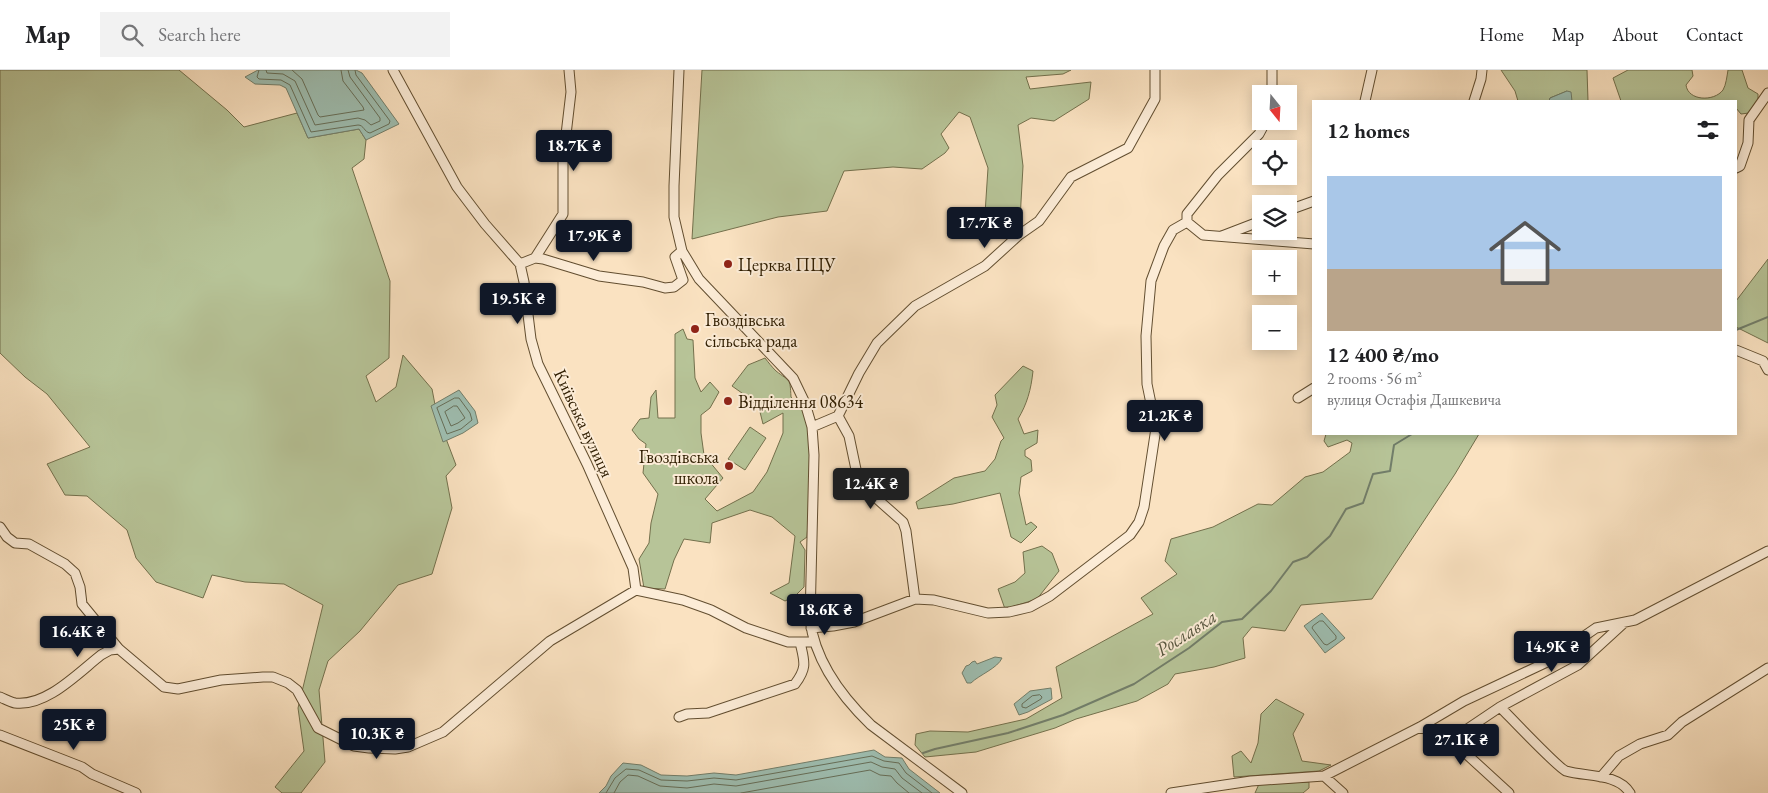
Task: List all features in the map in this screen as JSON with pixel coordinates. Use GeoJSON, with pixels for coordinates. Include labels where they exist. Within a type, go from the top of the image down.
{"type":"FeatureCollection","features":[{"type":"Feature","properties":{"kind":"street","name":"Київська вулиця"},"geometry":{"type":"LineString","coordinates":[[393,70],[457,187],[485,224],[520,264],[538,364],[587,464],[633,568],[636,590]]}},
{"type":"Feature","properties":{"kind":"street"},"geometry":{"type":"LineString","coordinates":[[520,264],[535,258],[563,214],[563,160],[571,92],[570,70]]}},
{"type":"Feature","properties":{"kind":"street"},"geometry":{"type":"LineString","coordinates":[[679,70],[674,217],[682,252],[699,279],[793,378],[805,403],[812,427],[814,455],[811,628],[820,658],[829,674],[860,714],[882,734],[962,793]]}},
{"type":"Feature","properties":{"kind":"street"},"geometry":{"type":"LineString","coordinates":[[812,427],[838,416],[859,373],[877,343],[916,306],[984,266],[1019,235],[1039,221],[1070,177],[1128,148],[1155,99],[1155,70]]}},
{"type":"Feature","properties":{"kind":"street"},"geometry":{"type":"LineString","coordinates":[[1272,70],[1272,85]]}},
{"type":"Feature","properties":{"kind":"street"},"geometry":{"type":"LineString","coordinates":[[1365,100],[1372,70]]}},
{"type":"Feature","properties":{"kind":"street"},"geometry":{"type":"LineString","coordinates":[[1474,100],[1482,70]]}},
{"type":"Feature","properties":{"kind":"street"},"geometry":{"type":"LineString","coordinates":[[1737,168],[1740,166],[1748,143],[1749,120],[1768,93]]}},
{"type":"Feature","properties":{"kind":"street"},"geometry":{"type":"LineString","coordinates":[[1261,130],[1218,175],[1187,214],[1188,222],[1203,235],[1312,244]]}},
{"type":"Feature","properties":{"kind":"street"},"geometry":{"type":"LineString","coordinates":[[1297,207],[1312,202]]}},
{"type":"Feature","properties":{"kind":"street"},"geometry":{"type":"LineString","coordinates":[[811,628],[854,622],[914,599],[934,600],[988,613],[1009,612],[1030,607],[1050,596],[1130,536],[1139,522],[1144,507],[1156,428],[1146,384],[1146,336],[1151,281],[1164,246],[1174,230],[1188,222]]}},
{"type":"Feature","properties":{"kind":"street"},"geometry":{"type":"LineString","coordinates":[[1220,237],[1252,225]]}},
{"type":"Feature","properties":{"kind":"street"},"geometry":{"type":"LineString","coordinates":[[535,258],[563,264],[599,276],[643,282],[664,288],[674,286],[683,280],[675,257],[682,252]]}},
{"type":"Feature","properties":{"kind":"street"},"geometry":{"type":"LineString","coordinates":[[1737,350],[1763,361],[1768,370]]}},
{"type":"Feature","properties":{"kind":"street"},"geometry":{"type":"LineString","coordinates":[[1298,398],[1312,389]]}},
{"type":"Feature","properties":{"kind":"street"},"geometry":{"type":"LineString","coordinates":[[838,416],[849,436],[858,479],[867,490],[903,522],[906,531],[914,599]]}},
{"type":"Feature","properties":{"kind":"street"},"geometry":{"type":"LineString","coordinates":[[0,527],[15,544],[30,544],[65,564],[76,573],[82,604],[119,649],[164,687],[178,689],[221,680],[273,678],[288,683],[297,690],[318,728],[354,746],[395,749],[419,744],[443,732],[550,641],[636,590],[683,600],[710,610],[746,628],[788,642],[814,642]]}},
{"type":"Feature","properties":{"kind":"street"},"geometry":{"type":"LineString","coordinates":[[1171,793],[1251,781],[1324,776],[1420,727],[1464,700],[1546,663],[1596,628],[1635,620],[1768,551]]}},
{"type":"Feature","properties":{"kind":"street"},"geometry":{"type":"LineString","coordinates":[[1451,740],[1500,707],[1578,665],[1625,622]]}},
{"type":"Feature","properties":{"kind":"street"},"geometry":{"type":"LineString","coordinates":[[680,717],[687,714],[708,713],[796,684],[804,673],[804,660],[800,642]]}},
{"type":"Feature","properties":{"kind":"street"},"geometry":{"type":"LineString","coordinates":[[0,697],[14,703],[33,702],[49,695],[101,654],[119,649]]}},
{"type":"Feature","properties":{"kind":"street"},"geometry":{"type":"LineString","coordinates":[[1600,777],[1619,756],[1640,744],[1668,735],[1682,722],[1768,668]]}},
{"type":"Feature","properties":{"kind":"street"},"geometry":{"type":"LineString","coordinates":[[1500,707],[1564,770],[1600,777],[1625,786],[1630,793]]}},
{"type":"Feature","properties":{"kind":"street"},"geometry":{"type":"LineString","coordinates":[[1420,727],[1451,740],[1509,793]]}},
{"type":"Feature","properties":{"kind":"street"},"geometry":{"type":"LineString","coordinates":[[0,735],[82,767],[92,774],[136,793]]}},
{"type":"Feature","properties":{"kind":"street"},"geometry":{"type":"LineString","coordinates":[[1324,776],[1343,793]]}},
{"type":"Feature","properties":{"kind":"green space"},"geometry":{"type":"Polygon","coordinates":[[[0,70],[179,70],[227,110],[244,127],[297,113],[308,138],[359,129],[366,140],[364,159],[352,168],[390,281],[389,358],[366,376],[376,402],[396,387],[403,355],[432,389],[437,415],[456,465],[446,476],[452,508],[432,574],[398,585],[360,631],[328,661],[319,690],[325,762],[301,793],[282,793],[275,787],[304,751],[298,708],[323,605],[284,584],[245,582],[212,575],[203,598],[156,582],[136,558],[127,530],[87,496],[65,495],[47,464],[90,447],[47,394],[25,377],[0,353],[0,70]]]}},
{"type":"Feature","properties":{"kind":"green space"},"geometry":{"type":"Polygon","coordinates":[[[702,70],[1071,70],[1063,74],[1026,77],[1030,89],[1091,82],[1089,99],[1054,121],[1031,118],[1018,125],[1023,166],[1020,220],[1005,228],[984,229],[988,168],[970,117],[959,112],[941,134],[949,148],[922,169],[893,167],[844,171],[827,211],[778,217],[692,239],[702,70]]]}},
{"type":"Feature","properties":{"kind":"green space"},"geometry":{"type":"Polygon","coordinates":[[[1501,70],[1587,70],[1588,100],[1572,100],[1567,91],[1549,100],[1518,100],[1515,91],[1501,70]]]}},
{"type":"Feature","properties":{"kind":"green space"},"geometry":{"type":"Polygon","coordinates":[[[1628,70],[1692,70],[1693,76],[1686,85],[1688,90],[1696,97],[1708,98],[1714,97],[1723,90],[1728,70],[1742,70],[1748,88],[1758,94],[1758,102],[1749,113],[1741,114],[1737,109],[1737,100],[1621,100],[1613,78],[1628,70]]]}},
{"type":"Feature","properties":{"kind":"green space"},"geometry":{"type":"Polygon","coordinates":[[[1768,259],[1768,343],[1737,328],[1737,300],[1768,259]]]}},
{"type":"Feature","properties":{"kind":"green space"},"geometry":{"type":"Polygon","coordinates":[[[683,329],[687,339],[693,340],[695,378],[701,392],[710,382],[719,392],[710,408],[701,415],[704,455],[723,478],[705,499],[717,511],[753,492],[767,472],[783,433],[783,413],[763,424],[759,408],[732,386],[748,365],[765,358],[776,371],[787,379],[791,397],[802,409],[807,421],[812,453],[812,471],[807,537],[800,542],[805,550],[804,587],[795,596],[785,601],[770,593],[789,583],[795,536],[772,517],[750,510],[712,523],[710,543],[684,539],[674,560],[665,589],[644,588],[639,559],[649,543],[651,523],[658,494],[643,473],[646,444],[632,430],[640,419],[649,418],[651,397],[656,390],[658,418],[675,418],[675,334],[683,329]]]}},
{"type":"Feature","properties":{"kind":"green space"},"geometry":{"type":"Polygon","coordinates":[[[1023,366],[1033,371],[1028,396],[1018,419],[1024,434],[1038,430],[1037,443],[1025,450],[1025,456],[1031,460],[1032,471],[1021,477],[1019,493],[1026,525],[1031,522],[1037,527],[1021,543],[1011,537],[1000,493],[953,504],[918,509],[916,502],[954,478],[985,471],[995,459],[1001,441],[1004,438],[992,417],[997,405],[995,395],[1023,366]]]}},
{"type":"Feature","properties":{"kind":"green space"},"geometry":{"type":"Polygon","coordinates":[[[750,427],[766,438],[745,470],[728,459],[750,427]]]}},
{"type":"Feature","properties":{"kind":"green space"},"geometry":{"type":"Polygon","coordinates":[[[1326,435],[1478,435],[1455,474],[1372,599],[1301,605],[1285,631],[1252,627],[1243,638],[1245,658],[1214,667],[1175,674],[1168,684],[1137,701],[1076,719],[1055,728],[976,752],[925,757],[915,745],[916,734],[930,731],[968,732],[1026,719],[1062,698],[1056,667],[1153,614],[1141,598],[1177,574],[1165,561],[1171,539],[1213,527],[1258,504],[1272,505],[1305,477],[1323,472],[1350,452],[1352,443],[1347,440],[1328,447],[1324,441],[1326,435]]]}},
{"type":"Feature","properties":{"kind":"green space"},"geometry":{"type":"Polygon","coordinates":[[[1042,546],[1052,553],[1059,571],[1037,599],[1005,609],[998,589],[1015,582],[1025,573],[1023,552],[1042,546]]]}},
{"type":"Feature","properties":{"kind":"green space"},"geometry":{"type":"Polygon","coordinates":[[[1276,699],[1304,714],[1293,734],[1302,761],[1331,765],[1319,771],[1234,777],[1232,756],[1241,751],[1251,763],[1258,743],[1261,714],[1276,699]]]}},
{"type":"Feature","properties":{"kind":"green space"},"geometry":{"type":"Polygon","coordinates":[[[1309,782],[1309,788],[1303,793],[1255,793],[1259,784],[1309,782]]]}},
{"type":"Feature","properties":{"kind":"water"},"geometry":{"type":"Polygon","coordinates":[[[258,70],[356,70],[362,73],[399,124],[366,140],[359,129],[308,138],[286,88],[280,85],[255,84],[245,77],[258,70]]]}},
{"type":"Feature","properties":{"kind":"water"},"geometry":{"type":"Polygon","coordinates":[[[1567,91],[1571,92],[1572,100],[1549,100],[1567,91]]]}},
{"type":"Feature","properties":{"kind":"water"},"geometry":{"type":"Polygon","coordinates":[[[459,390],[475,411],[478,423],[463,433],[443,442],[431,406],[459,390]]]}},
{"type":"Feature","properties":{"kind":"water"},"geometry":{"type":"Polygon","coordinates":[[[1322,613],[1345,638],[1325,653],[1304,626],[1322,613]]]}},
{"type":"Feature","properties":{"kind":"water"},"geometry":{"type":"Polygon","coordinates":[[[995,657],[1002,658],[1000,662],[971,683],[967,683],[962,673],[966,666],[975,661],[977,664],[995,657]]]}},
{"type":"Feature","properties":{"kind":"water"},"geometry":{"type":"Polygon","coordinates":[[[1051,688],[1052,699],[1019,715],[1014,704],[1030,691],[1051,688]]]}},
{"type":"Feature","properties":{"kind":"water"},"geometry":{"type":"Polygon","coordinates":[[[874,750],[885,757],[902,758],[909,769],[940,793],[599,793],[623,763],[641,765],[661,775],[687,776],[714,773],[736,775],[874,750]]]}},
{"type":"Feature","properties":{"kind":"waterway","name":"Рославка"},"geometry":{"type":"LineString","coordinates":[[1737,330],[1768,317]]}},
{"type":"Feature","properties":{"kind":"waterway","name":"Рославка"},"geometry":{"type":"LineString","coordinates":[[923,753],[1008,733],[1063,715],[1134,684],[1189,648],[1222,622],[1242,619],[1271,591],[1293,562],[1307,557],[1330,536],[1346,509],[1363,503],[1373,474],[1390,471],[1394,445],[1410,435]]}},
{"type":"Feature","properties":{"kind":"place","name":"Церква ПЦУ"},"geometry":{"type":"Point","coordinates":[728,264]}},
{"type":"Feature","properties":{"kind":"place","name":"Гвоздівська сільська рада"},"geometry":{"type":"Point","coordinates":[695,329]}},
{"type":"Feature","properties":{"kind":"place","name":"Відділення 08634"},"geometry":{"type":"Point","coordinates":[728,401]}},
{"type":"Feature","properties":{"kind":"place","name":"Гвоздівська школа"},"geometry":{"type":"Point","coordinates":[729,466]}}]}
